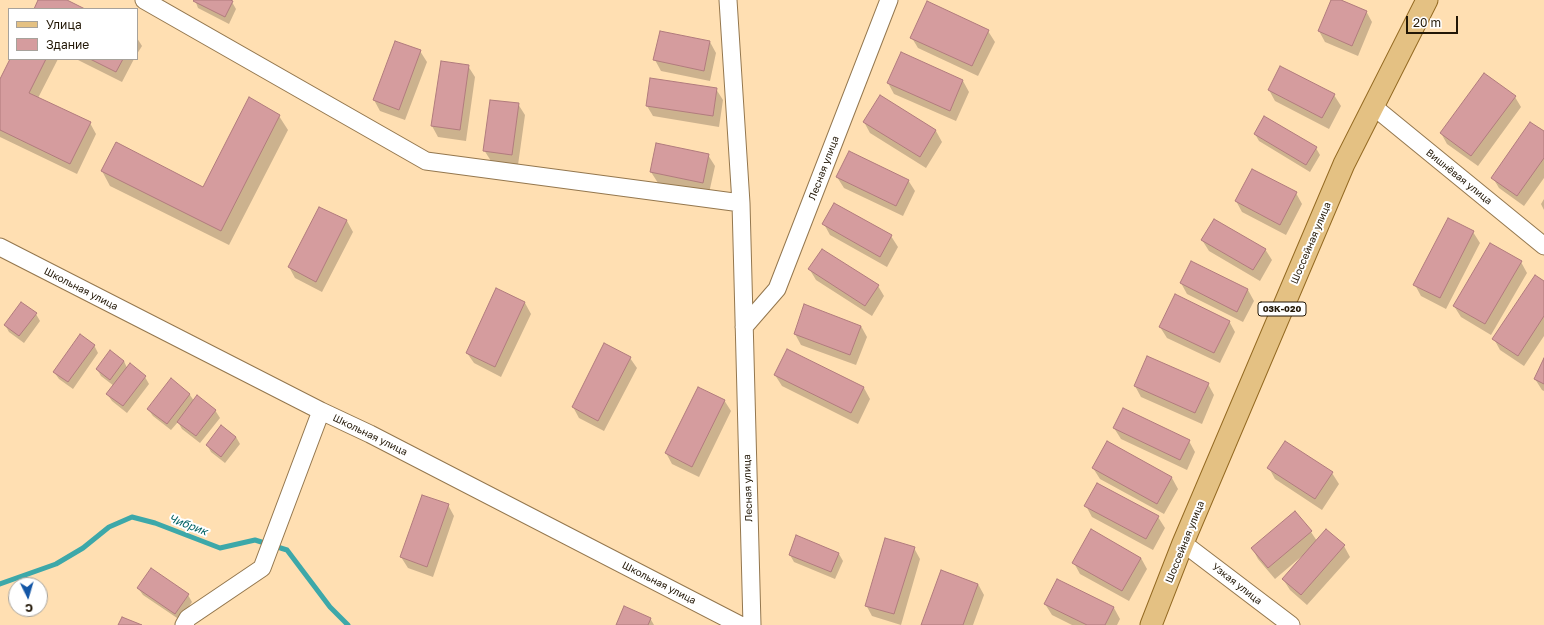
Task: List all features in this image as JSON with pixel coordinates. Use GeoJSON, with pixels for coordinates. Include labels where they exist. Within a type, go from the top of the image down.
{"type":"FeatureCollection","features":[{"type":"Feature","properties":{"kind":"main road","name":"Шоссейная улица"},"geometry":{"type":"LineString","coordinates":[[1152,625],[1183,543],[1344,164],[1427,0]]}},
{"type":"Feature","properties":{"kind":"street"},"geometry":{"type":"LineString","coordinates":[[144,0],[426,161],[741,203]]}},
{"type":"Feature","properties":{"kind":"street","name":"Лесная улица"},"geometry":{"type":"LineString","coordinates":[[728,0],[741,203],[752,625]]}},
{"type":"Feature","properties":{"kind":"street","name":"Лесная улица"},"geometry":{"type":"LineString","coordinates":[[744,326],[777,289],[889,0]]}},
{"type":"Feature","properties":{"kind":"street","name":"Вишнёвая улица"},"geometry":{"type":"LineString","coordinates":[[1374,107],[1544,246]]}},
{"type":"Feature","properties":{"kind":"street","name":"Школьная улица"},"geometry":{"type":"LineString","coordinates":[[0,247],[321,412],[370,434],[740,625]]}},
{"type":"Feature","properties":{"kind":"street"},"geometry":{"type":"LineString","coordinates":[[186,622],[262,568],[321,412]]}},
{"type":"Feature","properties":{"kind":"street","name":"Узкая улица"},"geometry":{"type":"LineString","coordinates":[[1183,543],[1291,625]]}},
{"type":"Feature","properties":{"kind":"building"},"geometry":{"type":"Polygon","coordinates":[[[38,0],[67,0],[83,8],[34,8],[38,0]]]}},
{"type":"Feature","properties":{"kind":"building"},"geometry":{"type":"Polygon","coordinates":[[[1331,0],[1341,0],[1367,11],[1352,46],[1318,31],[1331,0]]]}},
{"type":"Feature","properties":{"kind":"building"},"geometry":{"type":"Polygon","coordinates":[[[193,1],[233,1],[225,17],[193,1]]]}},
{"type":"Feature","properties":{"kind":"building"},"geometry":{"type":"Polygon","coordinates":[[[927,1],[989,30],[972,66],[910,38],[927,1]]]}},
{"type":"Feature","properties":{"kind":"building"},"geometry":{"type":"Polygon","coordinates":[[[660,31],[710,41],[704,71],[653,60],[660,31]]]}},
{"type":"Feature","properties":{"kind":"building"},"geometry":{"type":"Polygon","coordinates":[[[395,41],[421,50],[399,110],[373,100],[395,41]]]}},
{"type":"Feature","properties":{"kind":"building"},"geometry":{"type":"Polygon","coordinates":[[[901,52],[963,80],[950,111],[887,83],[901,52]]]}},
{"type":"Feature","properties":{"kind":"building"},"geometry":{"type":"Polygon","coordinates":[[[10,60],[46,60],[29,93],[91,122],[70,164],[0,130],[0,79],[10,60]]]}},
{"type":"Feature","properties":{"kind":"building"},"geometry":{"type":"Polygon","coordinates":[[[92,60],[122,60],[116,72],[92,60]]]}},
{"type":"Feature","properties":{"kind":"building"},"geometry":{"type":"Polygon","coordinates":[[[441,61],[469,65],[460,130],[431,126],[441,61]]]}},
{"type":"Feature","properties":{"kind":"building"},"geometry":{"type":"Polygon","coordinates":[[[1280,66],[1335,94],[1322,118],[1268,90],[1280,66]]]}},
{"type":"Feature","properties":{"kind":"building"},"geometry":{"type":"Polygon","coordinates":[[[1484,73],[1516,96],[1471,156],[1440,133],[1484,73]]]}},
{"type":"Feature","properties":{"kind":"building"},"geometry":{"type":"Polygon","coordinates":[[[650,78],[717,88],[713,116],[646,106],[650,78]]]}},
{"type":"Feature","properties":{"kind":"building"},"geometry":{"type":"Polygon","coordinates":[[[880,95],[936,130],[920,157],[863,122],[880,95]]]}},
{"type":"Feature","properties":{"kind":"building"},"geometry":{"type":"Polygon","coordinates":[[[249,97],[280,115],[221,231],[101,171],[116,142],[203,187],[249,97]]]}},
{"type":"Feature","properties":{"kind":"building"},"geometry":{"type":"Polygon","coordinates":[[[490,100],[519,103],[512,155],[483,151],[490,100]]]}},
{"type":"Feature","properties":{"kind":"building"},"geometry":{"type":"Polygon","coordinates":[[[1264,116],[1317,147],[1306,165],[1254,134],[1264,116]]]}},
{"type":"Feature","properties":{"kind":"building"},"geometry":{"type":"Polygon","coordinates":[[[1530,122],[1544,131],[1544,158],[1517,196],[1491,178],[1530,122]]]}},
{"type":"Feature","properties":{"kind":"building"},"geometry":{"type":"Polygon","coordinates":[[[656,143],[709,154],[703,183],[650,172],[656,143]]]}},
{"type":"Feature","properties":{"kind":"building"},"geometry":{"type":"Polygon","coordinates":[[[849,151],[909,180],[896,206],[836,177],[849,151]]]}},
{"type":"Feature","properties":{"kind":"building"},"geometry":{"type":"Polygon","coordinates":[[[1252,169],[1297,192],[1280,225],[1235,201],[1252,169]]]}},
{"type":"Feature","properties":{"kind":"building"},"geometry":{"type":"Polygon","coordinates":[[[834,203],[892,235],[880,257],[822,224],[834,203]]]}},
{"type":"Feature","properties":{"kind":"building"},"geometry":{"type":"Polygon","coordinates":[[[319,207],[347,220],[316,282],[288,267],[319,207]]]}},
{"type":"Feature","properties":{"kind":"building"},"geometry":{"type":"Polygon","coordinates":[[[1448,218],[1474,231],[1440,298],[1413,285],[1448,218]]]}},
{"type":"Feature","properties":{"kind":"building"},"geometry":{"type":"Polygon","coordinates":[[[1214,219],[1266,249],[1253,270],[1201,240],[1214,219]]]}},
{"type":"Feature","properties":{"kind":"building"},"geometry":{"type":"Polygon","coordinates":[[[1490,243],[1522,261],[1485,324],[1453,306],[1490,243]]]}},
{"type":"Feature","properties":{"kind":"building"},"geometry":{"type":"Polygon","coordinates":[[[822,249],[879,285],[865,306],[808,269],[822,249]]]}},
{"type":"Feature","properties":{"kind":"building"},"geometry":{"type":"Polygon","coordinates":[[[1191,261],[1248,289],[1237,312],[1180,283],[1191,261]]]}},
{"type":"Feature","properties":{"kind":"building"},"geometry":{"type":"Polygon","coordinates":[[[1535,275],[1544,281],[1544,316],[1518,356],[1492,339],[1535,275]]]}},
{"type":"Feature","properties":{"kind":"building"},"geometry":{"type":"Polygon","coordinates":[[[496,288],[525,302],[495,367],[466,353],[496,288]]]}},
{"type":"Feature","properties":{"kind":"building"},"geometry":{"type":"Polygon","coordinates":[[[1175,294],[1230,321],[1214,353],[1159,327],[1175,294]]]}},
{"type":"Feature","properties":{"kind":"building"},"geometry":{"type":"Polygon","coordinates":[[[21,302],[37,313],[19,336],[4,325],[21,302]]]}},
{"type":"Feature","properties":{"kind":"building"},"geometry":{"type":"Polygon","coordinates":[[[804,304],[861,326],[850,355],[794,334],[804,304]]]}},
{"type":"Feature","properties":{"kind":"building"},"geometry":{"type":"Polygon","coordinates":[[[80,334],[95,345],[68,382],[53,372],[80,334]]]}},
{"type":"Feature","properties":{"kind":"building"},"geometry":{"type":"Polygon","coordinates":[[[604,343],[631,357],[598,421],[572,407],[604,343]]]}},
{"type":"Feature","properties":{"kind":"building"},"geometry":{"type":"Polygon","coordinates":[[[787,349],[864,387],[851,413],[774,375],[787,349]]]}},
{"type":"Feature","properties":{"kind":"building"},"geometry":{"type":"Polygon","coordinates":[[[110,350],[124,361],[110,380],[96,369],[110,350]]]}},
{"type":"Feature","properties":{"kind":"building"},"geometry":{"type":"Polygon","coordinates":[[[1147,356],[1209,383],[1195,413],[1134,386],[1147,356]]]}},
{"type":"Feature","properties":{"kind":"building"},"geometry":{"type":"Polygon","coordinates":[[[1544,358],[1544,384],[1534,379],[1544,358]]]}},
{"type":"Feature","properties":{"kind":"building"},"geometry":{"type":"Polygon","coordinates":[[[130,363],[146,376],[123,406],[106,394],[130,363]]]}},
{"type":"Feature","properties":{"kind":"building"},"geometry":{"type":"Polygon","coordinates":[[[171,378],[190,394],[167,424],[147,409],[171,378]]]}},
{"type":"Feature","properties":{"kind":"building"},"geometry":{"type":"Polygon","coordinates":[[[698,387],[725,400],[692,467],[665,453],[698,387]]]}},
{"type":"Feature","properties":{"kind":"building"},"geometry":{"type":"Polygon","coordinates":[[[197,395],[216,410],[196,436],[177,422],[197,395]]]}},
{"type":"Feature","properties":{"kind":"building"},"geometry":{"type":"Polygon","coordinates":[[[1123,408],[1190,440],[1180,460],[1113,428],[1123,408]]]}},
{"type":"Feature","properties":{"kind":"building"},"geometry":{"type":"Polygon","coordinates":[[[221,425],[236,437],[221,457],[206,445],[221,425]]]}},
{"type":"Feature","properties":{"kind":"building"},"geometry":{"type":"Polygon","coordinates":[[[1107,441],[1172,477],[1157,504],[1092,468],[1107,441]]]}},
{"type":"Feature","properties":{"kind":"building"},"geometry":{"type":"Polygon","coordinates":[[[1285,441],[1333,472],[1315,499],[1267,468],[1285,441]]]}},
{"type":"Feature","properties":{"kind":"building"},"geometry":{"type":"Polygon","coordinates":[[[1097,483],[1159,516],[1146,539],[1084,506],[1097,483]]]}},
{"type":"Feature","properties":{"kind":"building"},"geometry":{"type":"Polygon","coordinates":[[[422,495],[449,504],[427,567],[400,557],[422,495]]]}},
{"type":"Feature","properties":{"kind":"building"},"geometry":{"type":"Polygon","coordinates":[[[1295,511],[1312,531],[1268,568],[1251,548],[1295,511]]]}},
{"type":"Feature","properties":{"kind":"building"},"geometry":{"type":"Polygon","coordinates":[[[1091,529],[1141,558],[1122,591],[1072,563],[1091,529]]]}},
{"type":"Feature","properties":{"kind":"building"},"geometry":{"type":"Polygon","coordinates":[[[1326,529],[1345,545],[1301,595],[1282,579],[1326,529]]]}},
{"type":"Feature","properties":{"kind":"building"},"geometry":{"type":"Polygon","coordinates":[[[796,535],[839,553],[831,572],[789,555],[796,535]]]}},
{"type":"Feature","properties":{"kind":"building"},"geometry":{"type":"Polygon","coordinates":[[[885,538],[915,547],[894,614],[865,606],[885,538]]]}},
{"type":"Feature","properties":{"kind":"building"},"geometry":{"type":"Polygon","coordinates":[[[151,568],[189,594],[175,614],[137,588],[151,568]]]}},
{"type":"Feature","properties":{"kind":"building"},"geometry":{"type":"Polygon","coordinates":[[[941,570],[978,584],[963,625],[921,625],[941,570]]]}},
{"type":"Feature","properties":{"kind":"building"},"geometry":{"type":"Polygon","coordinates":[[[1057,579],[1114,607],[1105,625],[1087,625],[1044,604],[1057,579]]]}},
{"type":"Feature","properties":{"kind":"building"},"geometry":{"type":"Polygon","coordinates":[[[624,606],[651,618],[648,625],[616,625],[624,606]]]}},
{"type":"Feature","properties":{"kind":"building"},"geometry":{"type":"Polygon","coordinates":[[[122,617],[142,625],[118,625],[122,617]]]}},
{"type":"Feature","properties":{"kind":"waterway","name":"Чибрик"},"geometry":{"type":"LineString","coordinates":[[0,584],[56,564],[83,548],[109,527],[132,517],[155,523],[220,548],[255,540],[287,550],[330,607],[348,625]]}}]}
